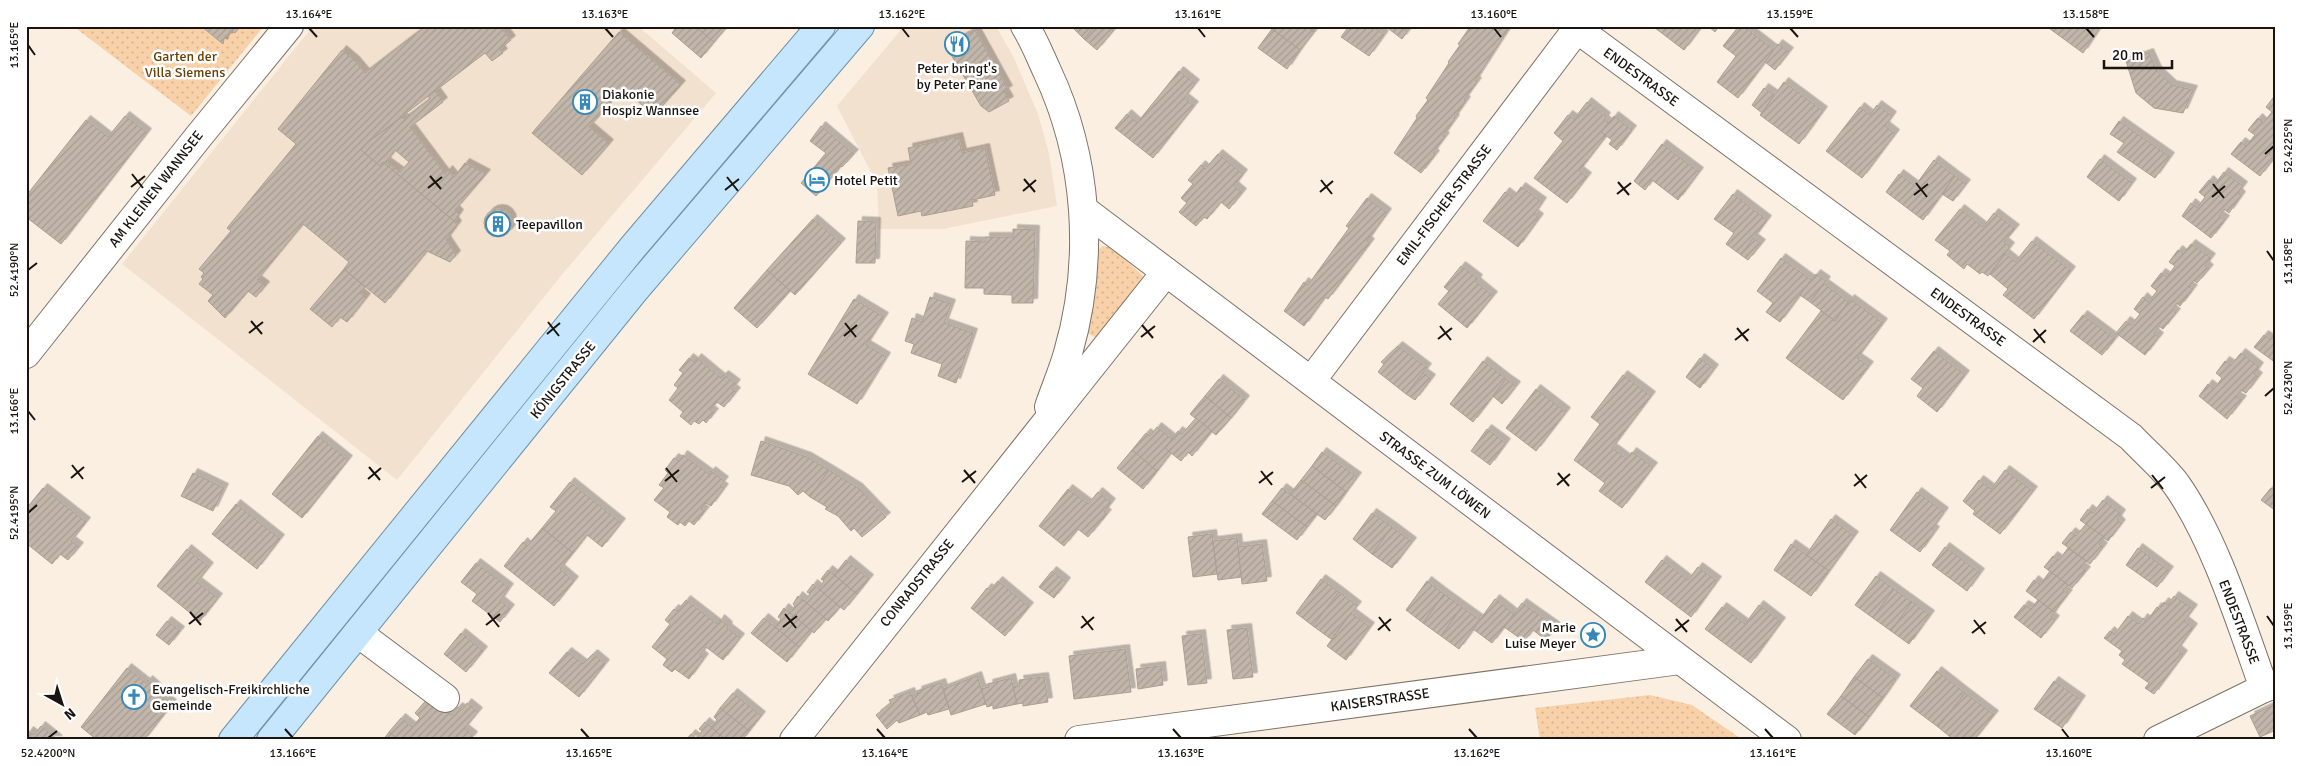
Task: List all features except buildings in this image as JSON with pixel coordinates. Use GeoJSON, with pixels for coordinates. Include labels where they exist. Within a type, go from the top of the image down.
{"type":"FeatureCollection","features":[{"type":"Feature","properties":{"kind":"main road"},"geometry":{"type":"LineString","coordinates":[[234,740],[633,247],[821,26]]}},
{"type":"Feature","properties":{"kind":"main road","name":"KÖNIGSTRASSE"},"geometry":{"type":"LineString","coordinates":[[271,740],[634,291],[860,26]]}},
{"type":"Feature","properties":{"kind":"street","name":"AM KLEINEN WANNSEE"},"geometry":{"type":"LineString","coordinates":[[26,354],[198,136],[289,26]]}},
{"type":"Feature","properties":{"kind":"street","name":"CONRADSTRASSE"},"geometry":{"type":"LineString","coordinates":[[1025,26],[1060,98],[1076,153],[1084,210],[1085,256],[1074,328],[1068,353],[1041,428]]}},
{"type":"Feature","properties":{"kind":"street","name":"EMIL-FISCHER-STRASSE"},"geometry":{"type":"LineString","coordinates":[[1311,381],[1575,28]]}},
{"type":"Feature","properties":{"kind":"street","name":"ENDESTRASSE"},"geometry":{"type":"LineString","coordinates":[[1575,28],[2131,437],[2175,484],[2202,528],[2270,686]]}},
{"type":"Feature","properties":{"kind":"street","name":"STRASSE ZUM LÖWEN"},"geometry":{"type":"LineString","coordinates":[[1084,210],[1787,740]]}},
{"type":"Feature","properties":{"kind":"street"},"geometry":{"type":"LineString","coordinates":[[633,247],[656,266]]}},
{"type":"Feature","properties":{"kind":"street","name":"CONRADSTRASSE"},"geometry":{"type":"LineString","coordinates":[[794,740],[1166,272]]}},
{"type":"Feature","properties":{"kind":"street"},"geometry":{"type":"LineString","coordinates":[[612,273],[634,291]]}},
{"type":"Feature","properties":{"kind":"street"},"geometry":{"type":"LineString","coordinates":[[358,634],[445,698]]}},
{"type":"Feature","properties":{"kind":"street","name":"KAISERSTRASSE"},"geometry":{"type":"LineString","coordinates":[[1079,740],[1680,660]]}},
{"type":"Feature","properties":{"kind":"street"},"geometry":{"type":"LineString","coordinates":[[2158,740],[2270,686]]}},
{"type":"Feature","properties":{"kind":"shaded area"},"geometry":{"type":"Polygon","coordinates":[[[313,26],[638,26],[716,93],[560,277],[397,480],[122,264],[313,26]]]}},
{"type":"Feature","properties":{"kind":"shaded area"},"geometry":{"type":"Polygon","coordinates":[[[904,26],[996,26],[1014,58],[1038,114],[1049,153],[1057,206],[943,229],[879,229],[877,184],[837,106],[904,26]]]}},
{"type":"Feature","properties":{"kind":"green space","name":"Garten der Villa Siemens"},"geometry":{"type":"Polygon","coordinates":[[[73,26],[264,26],[191,116],[73,26]]]}},
{"type":"Feature","properties":{"kind":"green space"},"geometry":{"type":"Polygon","coordinates":[[[1102,246],[1113,248],[1147,280],[1101,340],[1089,334],[1087,327],[1094,255],[1102,246]]]}},
{"type":"Feature","properties":{"kind":"green space"},"geometry":{"type":"Polygon","coordinates":[[[1650,695],[1692,705],[1743,740],[1540,740],[1535,708],[1650,695]]]}},
{"type":"Feature","properties":{"kind":"place","name":"Peter bringt's by Peter Pane"},"geometry":{"type":"Point","coordinates":[957,44]}},
{"type":"Feature","properties":{"kind":"place","name":"Diakonie Hospiz Wannsee"},"geometry":{"type":"Point","coordinates":[585,102]}},
{"type":"Feature","properties":{"kind":"place","name":"Hotel Petit"},"geometry":{"type":"Point","coordinates":[817,180]}},
{"type":"Feature","properties":{"kind":"place","name":"Teepavillon"},"geometry":{"type":"Point","coordinates":[498,224]}},
{"type":"Feature","properties":{"kind":"place","name":"Marie Luise Meyer"},"geometry":{"type":"Point","coordinates":[1593,635]}},
{"type":"Feature","properties":{"kind":"place","name":"Evangelisch-Freikirchliche Gemeinde"},"geometry":{"type":"Point","coordinates":[134,697]}}]}
